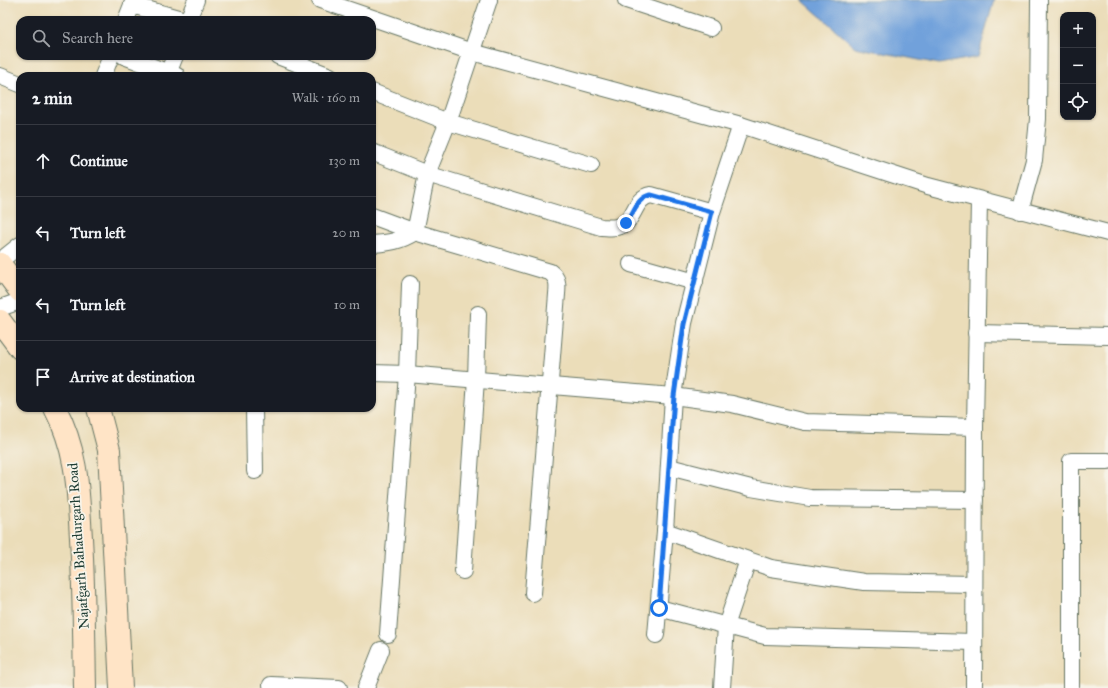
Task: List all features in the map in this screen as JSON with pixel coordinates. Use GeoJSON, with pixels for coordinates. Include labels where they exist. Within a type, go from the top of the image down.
{"type":"FeatureCollection","features":[{"type":"Feature","properties":{"kind":"main road"},"geometry":{"type":"LineString","coordinates":[[0,263],[16,285]]}},
{"type":"Feature","properties":{"kind":"main road"},"geometry":{"type":"LineString","coordinates":[[0,321],[16,343]]}},
{"type":"Feature","properties":{"kind":"main road","name":"Najafgarh Bahadurgarh Road"},"geometry":{"type":"LineString","coordinates":[[57,412],[63,423],[76,470],[83,574],[85,688]]}},
{"type":"Feature","properties":{"kind":"main road"},"geometry":{"type":"LineString","coordinates":[[99,412],[109,450],[121,688]]}},
{"type":"Feature","properties":{"kind":"street"},"geometry":{"type":"LineString","coordinates":[[190,16],[196,0]]}},
{"type":"Feature","properties":{"kind":"street"},"geometry":{"type":"LineString","coordinates":[[320,0],[367,16]]}},
{"type":"Feature","properties":{"kind":"street"},"geometry":{"type":"LineString","coordinates":[[376,244],[391,243],[406,238],[415,232],[427,174],[448,122],[488,0]]}},
{"type":"Feature","properties":{"kind":"street"},"geometry":{"type":"LineString","coordinates":[[626,0],[711,28]]}},
{"type":"Feature","properties":{"kind":"street"},"geometry":{"type":"LineString","coordinates":[[1020,210],[1029,180],[1038,119],[1039,0]]}},
{"type":"Feature","properties":{"kind":"street"},"geometry":{"type":"LineString","coordinates":[[128,16],[133,2],[173,16]]}},
{"type":"Feature","properties":{"kind":"street"},"geometry":{"type":"LineString","coordinates":[[376,19],[472,52],[741,125],[928,186],[1108,233]]}},
{"type":"Feature","properties":{"kind":"street"},"geometry":{"type":"LineString","coordinates":[[105,72],[109,60]]}},
{"type":"Feature","properties":{"kind":"street"},"geometry":{"type":"LineString","coordinates":[[134,60],[164,72]]}},
{"type":"Feature","properties":{"kind":"street"},"geometry":{"type":"LineString","coordinates":[[172,72],[174,60]]}},
{"type":"Feature","properties":{"kind":"street"},"geometry":{"type":"LineString","coordinates":[[288,60],[320,72]]}},
{"type":"Feature","properties":{"kind":"street"},"geometry":{"type":"LineString","coordinates":[[0,76],[16,82]]}},
{"type":"Feature","properties":{"kind":"street"},"geometry":{"type":"LineString","coordinates":[[376,94],[448,122],[591,165]]}},
{"type":"Feature","properties":{"kind":"street"},"geometry":{"type":"LineString","coordinates":[[656,635],[674,396],[684,324],[712,212],[741,125]]}},
{"type":"Feature","properties":{"kind":"street"},"geometry":{"type":"LineString","coordinates":[[376,154],[427,174],[601,227],[617,227],[626,223],[632,216],[639,201],[644,196],[651,195],[712,212]]}},
{"type":"Feature","properties":{"kind":"street"},"geometry":{"type":"LineString","coordinates":[[974,688],[975,428],[979,200]]}},
{"type":"Feature","properties":{"kind":"street"},"geometry":{"type":"LineString","coordinates":[[376,217],[415,232],[550,272],[555,276],[558,283],[533,593]]}},
{"type":"Feature","properties":{"kind":"street"},"geometry":{"type":"LineString","coordinates":[[0,263],[16,249]]}},
{"type":"Feature","properties":{"kind":"street"},"geometry":{"type":"LineString","coordinates":[[631,264],[695,282]]}},
{"type":"Feature","properties":{"kind":"street"},"geometry":{"type":"LineString","coordinates":[[388,634],[407,374],[410,284]]}},
{"type":"Feature","properties":{"kind":"street"},"geometry":{"type":"LineString","coordinates":[[0,308],[16,302]]}},
{"type":"Feature","properties":{"kind":"street"},"geometry":{"type":"LineString","coordinates":[[463,571],[476,379],[478,314]]}},
{"type":"Feature","properties":{"kind":"street"},"geometry":{"type":"LineString","coordinates":[[976,333],[1108,336]]}},
{"type":"Feature","properties":{"kind":"street"},"geometry":{"type":"LineString","coordinates":[[376,373],[476,379],[674,396],[732,404],[804,422],[975,428]]}},
{"type":"Feature","properties":{"kind":"street"},"geometry":{"type":"LineString","coordinates":[[254,412],[255,471]]}},
{"type":"Feature","properties":{"kind":"street"},"geometry":{"type":"LineString","coordinates":[[1071,688],[1071,461],[1108,461]]}},
{"type":"Feature","properties":{"kind":"street"},"geometry":{"type":"LineString","coordinates":[[669,467],[752,488],[810,498],[975,500]]}},
{"type":"Feature","properties":{"kind":"street"},"geometry":{"type":"LineString","coordinates":[[665,531],[771,568],[864,582],[974,584]]}},
{"type":"Feature","properties":{"kind":"street"},"geometry":{"type":"LineString","coordinates":[[722,688],[726,626],[748,560]]}},
{"type":"Feature","properties":{"kind":"street"},"geometry":{"type":"LineString","coordinates":[[659,608],[765,636],[974,642]]}},
{"type":"Feature","properties":{"kind":"street"},"geometry":{"type":"LineString","coordinates":[[366,688],[381,650]]}},
{"type":"Feature","properties":{"kind":"street"},"geometry":{"type":"LineString","coordinates":[[271,685],[339,688]]}},
{"type":"Feature","properties":{"kind":"water"},"geometry":{"type":"Polygon","coordinates":[[[802,0],[994,0],[978,57],[939,64],[855,47],[802,0]]]}},
{"type":"Feature","properties":{"kind":"route"},"geometry":{"type":"LineString","coordinates":[[626,223],[632,216],[639,201],[644,196],[651,195],[712,212],[684,324],[674,396],[659,608]]}}]}
